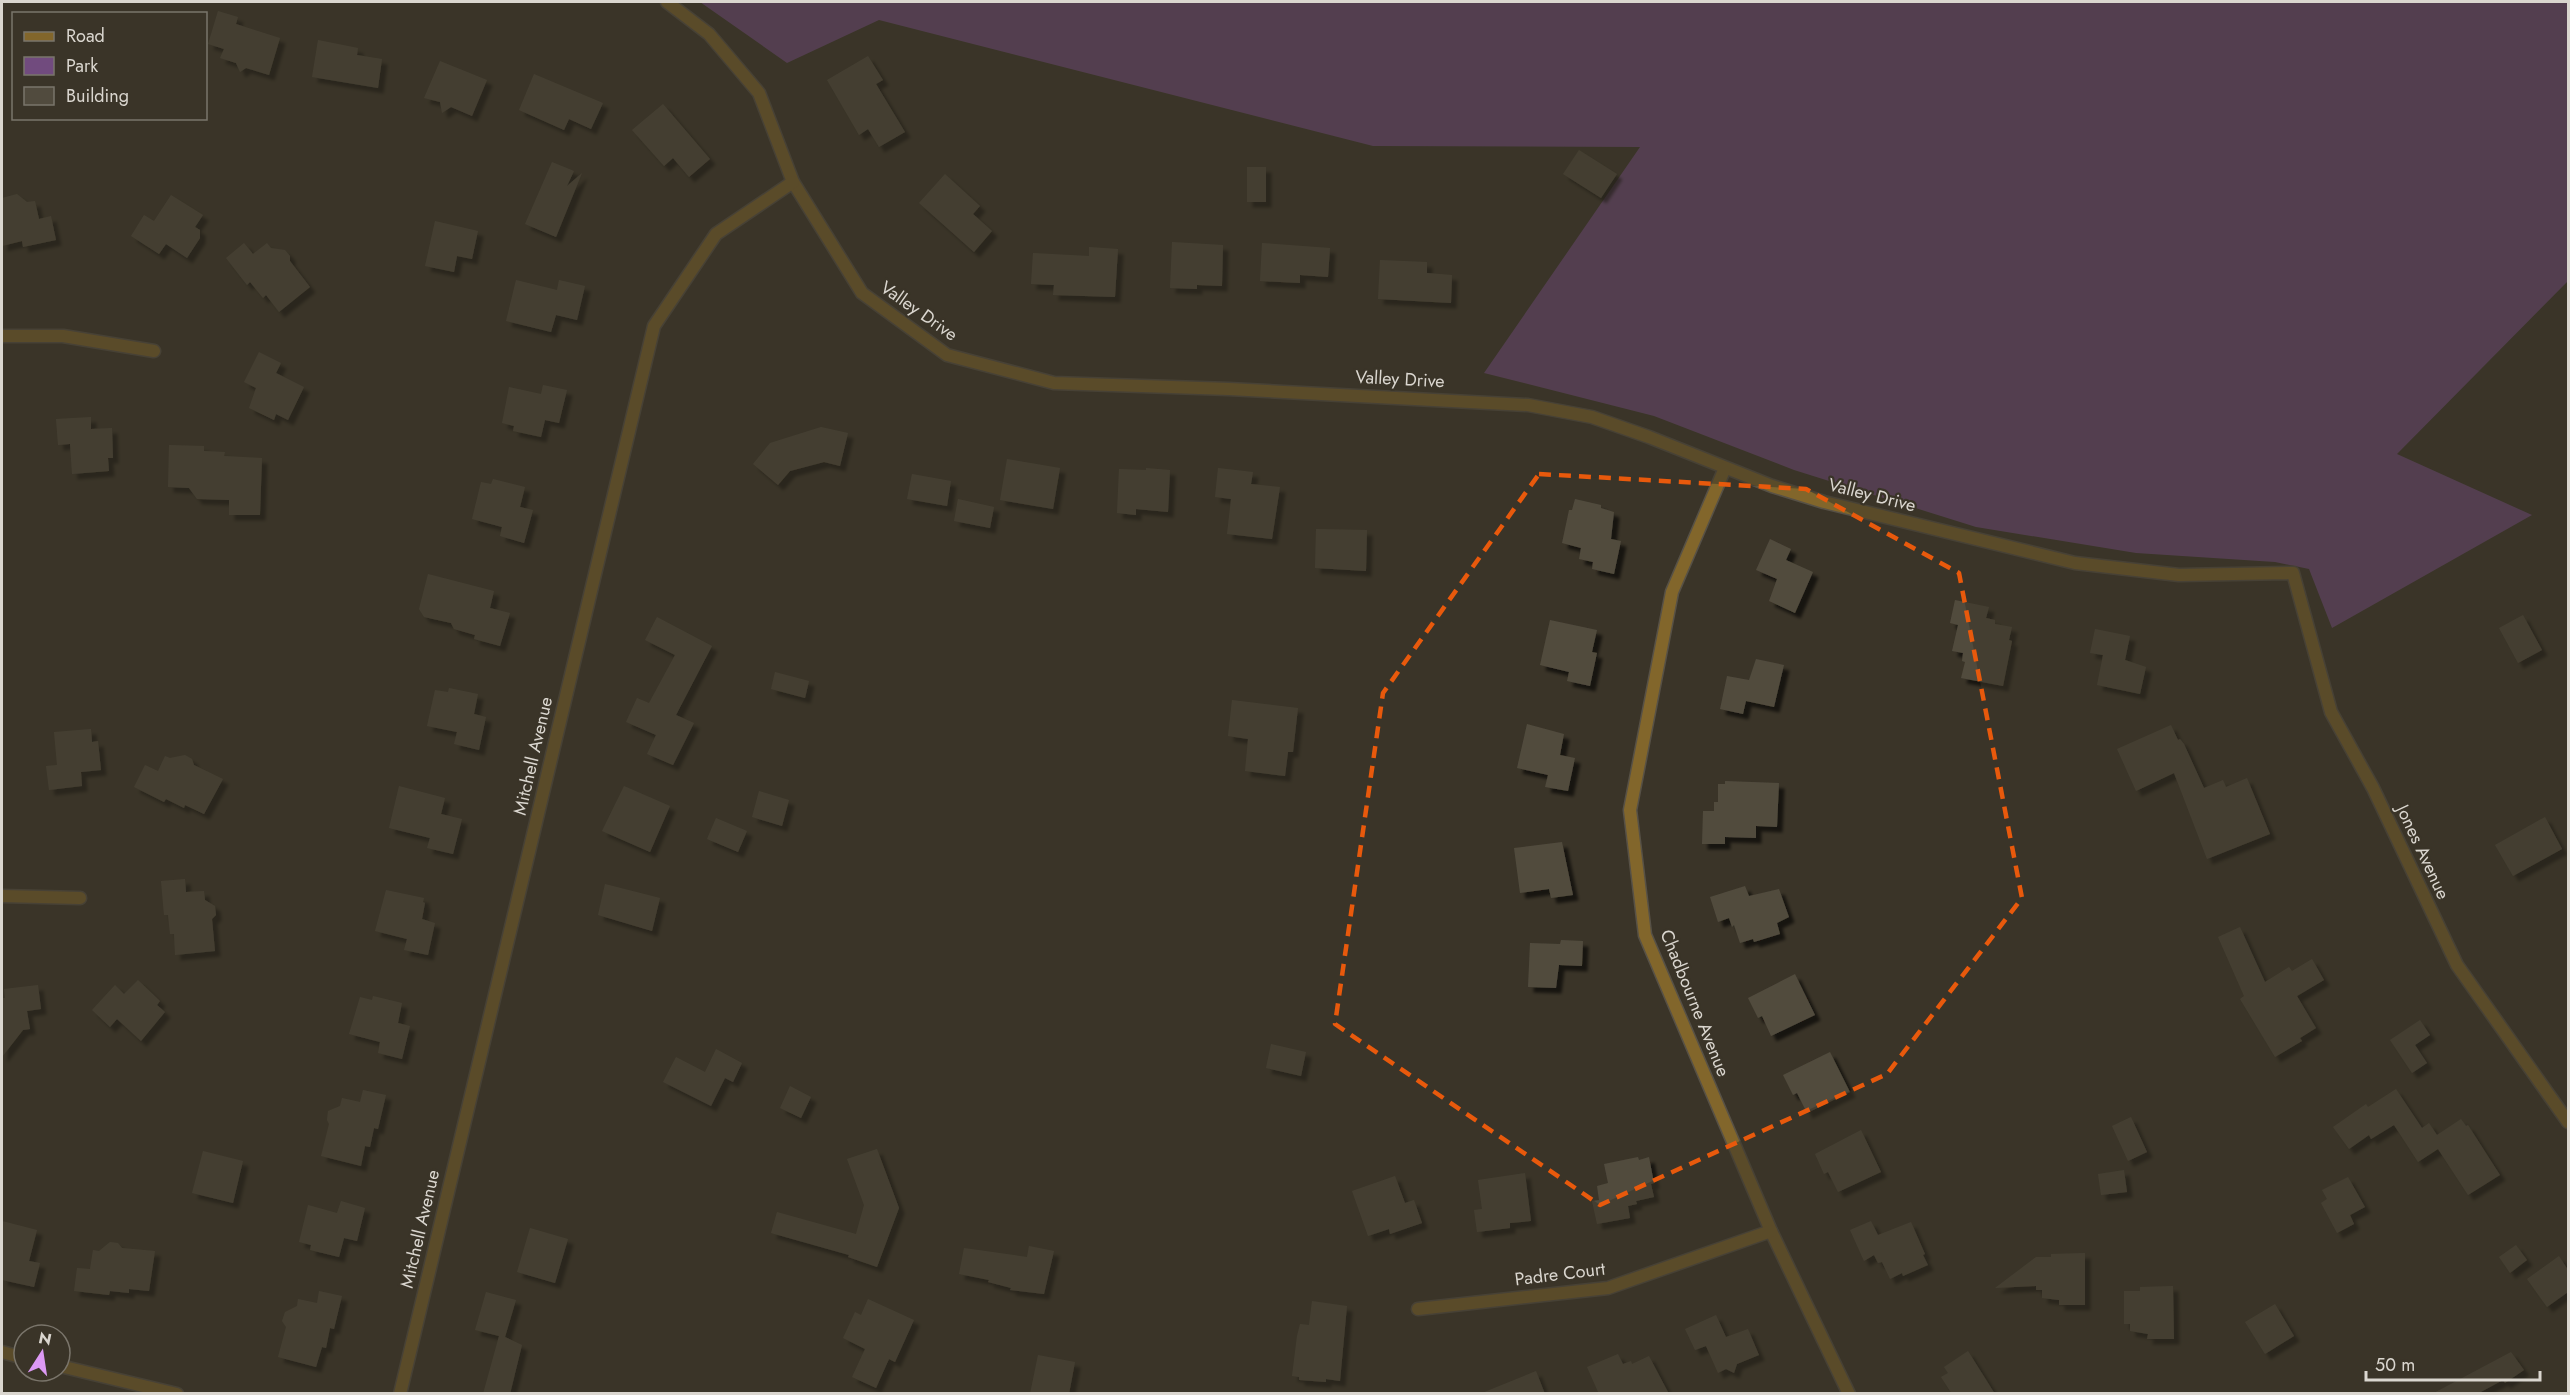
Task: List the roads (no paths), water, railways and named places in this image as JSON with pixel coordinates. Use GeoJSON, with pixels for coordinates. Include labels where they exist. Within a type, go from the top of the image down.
{"type":"FeatureCollection","features":[{"type":"Feature","properties":{"kind":"street","name":"Valley Drive"},"geometry":{"type":"LineString","coordinates":[[667,2],[709,34],[759,93],[793,182],[861,293],[947,355],[1054,383],[1528,405],[1592,417],[1660,441],[1772,486],[1824,502],[2075,563],[2179,575],[2293,573]]}},
{"type":"Feature","properties":{"kind":"street","name":"Mitchell Avenue"},"geometry":{"type":"LineString","coordinates":[[400,1394],[654,326],[716,234],[793,182]]}},
{"type":"Feature","properties":{"kind":"street"},"geometry":{"type":"LineString","coordinates":[[2,336],[63,336],[154,351]]}},
{"type":"Feature","properties":{"kind":"street","name":"Chadbourne Avenue"},"geometry":{"type":"LineString","coordinates":[[1725,468],[1672,592],[1630,810],[1646,935],[1771,1231],[1849,1394]]}},
{"type":"Feature","properties":{"kind":"street","name":"Jones Avenue"},"geometry":{"type":"LineString","coordinates":[[2293,573],[2331,712],[2373,788],[2457,965],[2568,1122]]}},
{"type":"Feature","properties":{"kind":"street"},"geometry":{"type":"LineString","coordinates":[[2,896],[80,898]]}},
{"type":"Feature","properties":{"kind":"street","name":"Padre Court"},"geometry":{"type":"LineString","coordinates":[[1418,1309],[1608,1288],[1771,1231]]}},
{"type":"Feature","properties":{"kind":"street"},"geometry":{"type":"LineString","coordinates":[[72,1369],[177,1394]]}}]}
